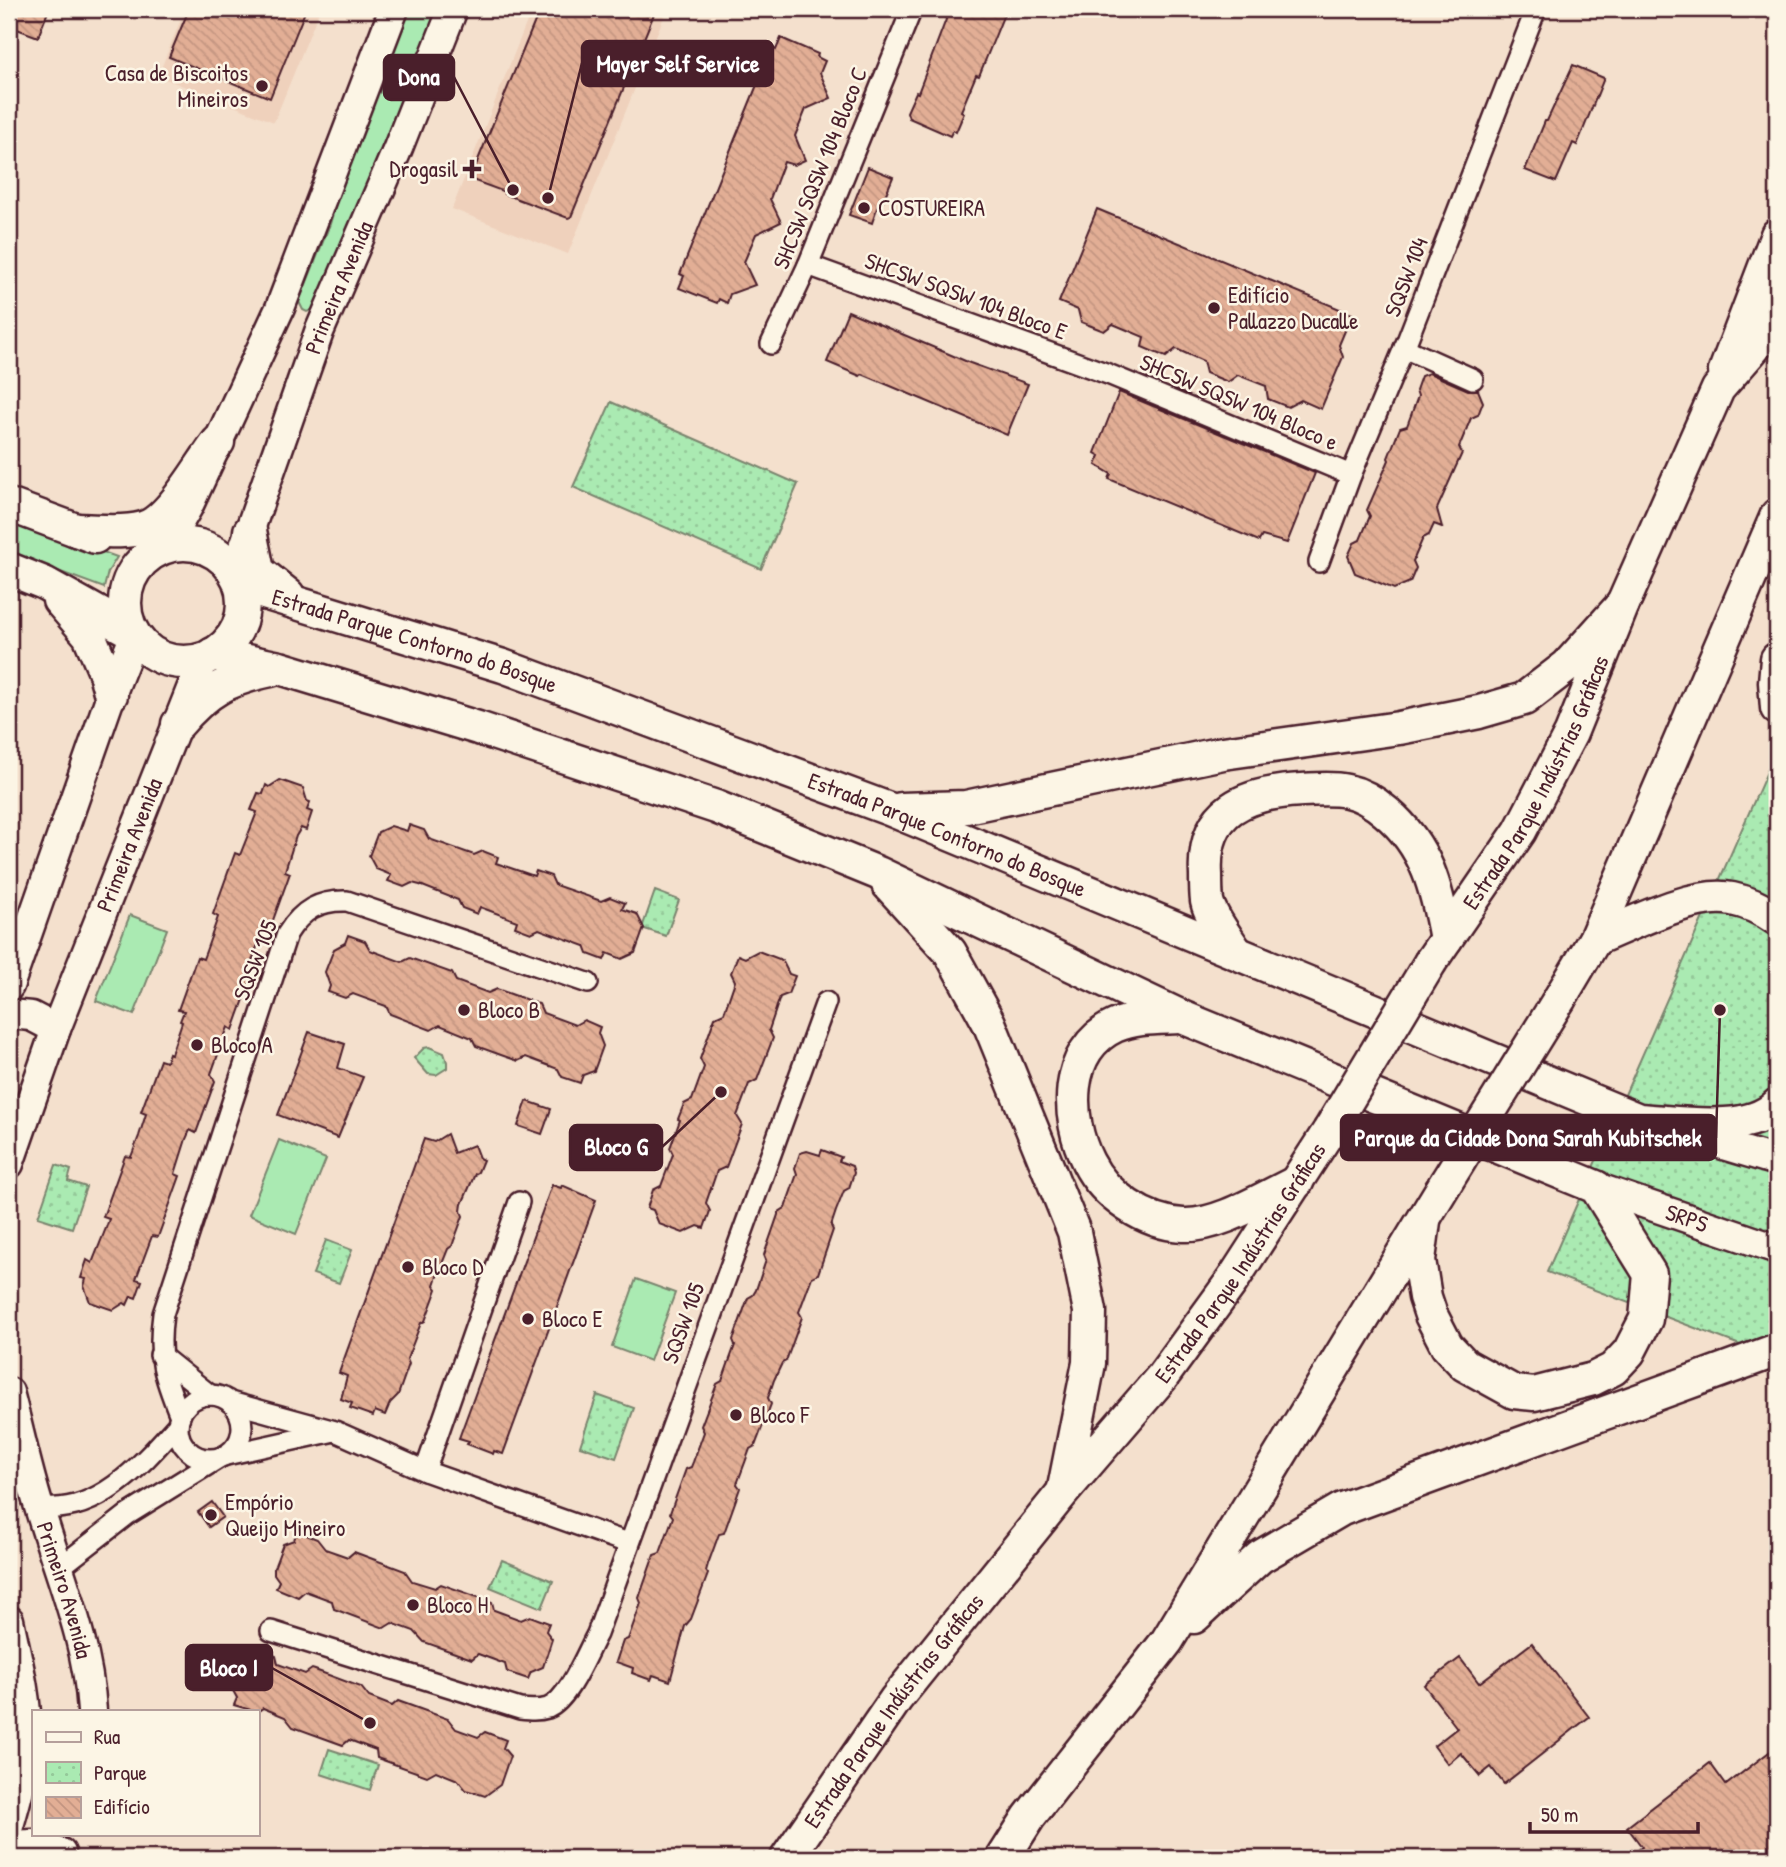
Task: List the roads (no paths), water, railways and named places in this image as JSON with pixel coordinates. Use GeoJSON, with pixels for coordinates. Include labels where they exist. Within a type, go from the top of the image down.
{"type":"FeatureCollection","features":[{"type":"Feature","properties":{"kind":"main road","name":"Primeira Avenida"},"geometry":{"type":"LineString","coordinates":[[157,550],[188,507],[280,308],[394,9]]}},
{"type":"Feature","properties":{"kind":"main road","name":"Primeira Avenida"},"geometry":{"type":"LineString","coordinates":[[238,579],[250,531],[319,332],[398,148],[453,9]]}},
{"type":"Feature","properties":{"kind":"main road","name":"Estrada Parque Indústrias Gráficas"},"geometry":{"type":"LineString","coordinates":[[787,1858],[895,1699],[1063,1492],[1162,1377],[1232,1281],[1329,1131],[1438,950],[1520,831],[1571,733],[1623,604],[1718,389],[1777,235]]}},
{"type":"Feature","properties":{"kind":"main road"},"geometry":{"type":"LineString","coordinates":[[280,308],[292,323],[319,332]]}},
{"type":"Feature","properties":{"kind":"main road","name":"Estrada Parque Indústrias Gráficas"},"geometry":{"type":"LineString","coordinates":[[1718,389],[1777,321]]}},
{"type":"Feature","properties":{"kind":"main road"},"geometry":{"type":"LineString","coordinates":[[76,530],[143,528],[159,519],[179,499],[218,442]]}},
{"type":"Feature","properties":{"kind":"main road"},"geometry":{"type":"LineString","coordinates":[[9,505],[125,549],[157,550],[191,544],[204,547],[227,561],[238,579],[243,613],[239,625],[224,647],[208,657],[191,662],[167,660],[146,648],[133,634],[44,583],[9,569]]}},
{"type":"Feature","properties":{"kind":"main road"},"geometry":{"type":"LineString","coordinates":[[1003,1858],[1029,1817],[1167,1641],[1595,939],[1777,515]]}},
{"type":"Feature","properties":{"kind":"main road"},"geometry":{"type":"LineString","coordinates":[[250,531],[258,571],[276,588],[307,607]]}},
{"type":"Feature","properties":{"kind":"main road"},"geometry":{"type":"LineString","coordinates":[[9,986],[133,634],[125,610],[127,584],[132,573],[157,550]]}},
{"type":"Feature","properties":{"kind":"main road","name":"Estrada Parque Contorno do Bosque"},"geometry":{"type":"LineString","coordinates":[[238,579],[307,607],[503,666],[889,809],[1639,1120],[1721,1125],[1768,1115],[1777,1105]]}},
{"type":"Feature","properties":{"kind":"main road"},"geometry":{"type":"LineString","coordinates":[[44,583],[89,635],[111,695]]}},
{"type":"Feature","properties":{"kind":"main road"},"geometry":{"type":"LineString","coordinates":[[889,809],[966,807],[1223,753],[1399,728],[1479,712],[1524,699],[1567,666],[1623,604]]}},
{"type":"Feature","properties":{"kind":"main road","name":"Primeira Avenida"},"geometry":{"type":"LineString","coordinates":[[9,1164],[56,1030],[178,724],[208,657]]}},
{"type":"Feature","properties":{"kind":"main road"},"geometry":{"type":"LineString","coordinates":[[208,657],[280,668],[478,728],[716,807],[878,873],[1182,1017],[1596,1187],[1650,1273],[1646,1319],[1629,1352],[1613,1369],[1593,1379],[1534,1395],[1514,1392],[1465,1365],[1447,1346],[1425,1297],[1419,1259],[1424,1221]]}},
{"type":"Feature","properties":{"kind":"main road"},"geometry":{"type":"LineString","coordinates":[[1777,659],[1774,682],[1777,708]]}},
{"type":"Feature","properties":{"kind":"main road"},"geometry":{"type":"LineString","coordinates":[[178,724],[204,696],[227,682],[280,668]]}},
{"type":"Feature","properties":{"kind":"main road"},"geometry":{"type":"LineString","coordinates":[[1236,952],[1207,903],[1205,858],[1209,837],[1224,814],[1259,795],[1325,788],[1349,790],[1369,799],[1388,813],[1413,843],[1434,882],[1438,950]]}},
{"type":"Feature","properties":{"kind":"main road"},"geometry":{"type":"LineString","coordinates":[[878,873],[950,952],[989,1023],[1074,1232],[1090,1311],[1089,1363],[1063,1492]]}},
{"type":"Feature","properties":{"kind":"main road"},"geometry":{"type":"LineString","coordinates":[[1595,939],[1695,900],[1731,898],[1766,911],[1777,919]]}},
{"type":"Feature","properties":{"kind":"main road"},"geometry":{"type":"LineString","coordinates":[[9,1014],[31,1016],[56,1030]]}},
{"type":"Feature","properties":{"kind":"main road"},"geometry":{"type":"LineString","coordinates":[[1182,1017],[1138,1020],[1115,1026],[1100,1036],[1086,1051],[1076,1070],[1072,1091],[1078,1138],[1089,1164],[1109,1189],[1129,1207],[1155,1219],[1184,1225],[1214,1221],[1297,1182]]}},
{"type":"Feature","properties":{"kind":"main road"},"geometry":{"type":"LineString","coordinates":[[1639,1120],[1777,1161]]}},
{"type":"Feature","properties":{"kind":"main road","name":"SRPS"},"geometry":{"type":"LineString","coordinates":[[1596,1187],[1777,1249]]}},
{"type":"Feature","properties":{"kind":"main road"},"geometry":{"type":"LineString","coordinates":[[1167,1641],[1259,1557],[1342,1509],[1777,1350]]}},
{"type":"Feature","properties":{"kind":"main road","name":"Primeiro Avenida"},"geometry":{"type":"LineString","coordinates":[[9,1392],[38,1507],[59,1568],[91,1686],[92,1710]]}},
{"type":"Feature","properties":{"kind":"main road"},"geometry":{"type":"LineString","coordinates":[[9,1620],[23,1686],[27,1736],[26,1794],[9,1826]]}},
{"type":"Feature","properties":{"kind":"main road"},"geometry":{"type":"LineString","coordinates":[[9,1845],[33,1844],[63,1849]]}},
{"type":"Feature","properties":{"kind":"street","name":"SHCSW SQSW 104 Bloco C"},"geometry":{"type":"LineString","coordinates":[[771,344],[808,265],[912,9]]}},
{"type":"Feature","properties":{"kind":"street","name":"SQSW 104"},"geometry":{"type":"LineString","coordinates":[[1320,562],[1351,475],[1404,348],[1536,9]]}},
{"type":"Feature","properties":{"kind":"street","name":"SHCSW SQSW 104 Bloco E"},"geometry":{"type":"LineString","coordinates":[[808,265],[1108,374]]}},
{"type":"Feature","properties":{"kind":"street"},"geometry":{"type":"LineString","coordinates":[[1404,348],[1473,379]]}},
{"type":"Feature","properties":{"kind":"street","name":"SHCSW SQSW 104 Bloco e"},"geometry":{"type":"LineString","coordinates":[[1108,374],[1351,475]]}},
{"type":"Feature","properties":{"kind":"street","name":"SQSW 105"},"geometry":{"type":"LineString","coordinates":[[179,1420],[160,1355],[163,1314],[287,934],[305,911],[327,902],[347,901],[589,983]]}},
{"type":"Feature","properties":{"kind":"street","name":"SQSW 105"},"geometry":{"type":"LineString","coordinates":[[271,1632],[520,1709],[538,1710],[560,1700],[597,1634],[826,1002]]}},
{"type":"Feature","properties":{"kind":"street"},"geometry":{"type":"LineString","coordinates":[[425,1471],[519,1202]]}},
{"type":"Feature","properties":{"kind":"street"},"geometry":{"type":"LineString","coordinates":[[160,1355],[210,1395],[335,1432],[425,1471],[628,1543]]}},
{"type":"Feature","properties":{"kind":"street"},"geometry":{"type":"LineString","coordinates":[[38,1507],[66,1509],[94,1497],[140,1468],[192,1401],[210,1395]]}},
{"type":"Feature","properties":{"kind":"street"},"geometry":{"type":"LineString","coordinates":[[59,1568],[127,1515],[234,1448],[242,1429],[241,1419],[230,1402]]}},
{"type":"Feature","properties":{"kind":"street"},"geometry":{"type":"LineString","coordinates":[[179,1420],[179,1435],[183,1445],[201,1457],[211,1459],[255,1447],[335,1432]]}},
{"type":"Feature","properties":{"kind":"place","name":"Casa de Biscoitos Mineiros"},"geometry":{"type":"Point","coordinates":[262,86]}},
{"type":"Feature","properties":{"kind":"place","name":"Drogasil"},"geometry":{"type":"Point","coordinates":[472,169]}},
{"type":"Feature","properties":{"kind":"place","name":"Dona"},"geometry":{"type":"Point","coordinates":[513,190]}},
{"type":"Feature","properties":{"kind":"place","name":"Mayer Self Service"},"geometry":{"type":"Point","coordinates":[548,198]}},
{"type":"Feature","properties":{"kind":"place","name":"COSTUREIRA"},"geometry":{"type":"Point","coordinates":[864,208]}},
{"type":"Feature","properties":{"kind":"place","name":"Edifício Pallazzo Ducalle"},"geometry":{"type":"Point","coordinates":[1214,308]}},
{"type":"Feature","properties":{"kind":"place","name":"Bloco B"},"geometry":{"type":"Point","coordinates":[464,1010]}},
{"type":"Feature","properties":{"kind":"place","name":"Parque da Cidade Dona Sarah Kubitschek"},"geometry":{"type":"Point","coordinates":[1720,1010]}},
{"type":"Feature","properties":{"kind":"place","name":"Bloco A"},"geometry":{"type":"Point","coordinates":[197,1045]}},
{"type":"Feature","properties":{"kind":"place","name":"Bloco G"},"geometry":{"type":"Point","coordinates":[721,1092]}},
{"type":"Feature","properties":{"kind":"place","name":"Bloco D"},"geometry":{"type":"Point","coordinates":[408,1267]}},
{"type":"Feature","properties":{"kind":"place","name":"Bloco E"},"geometry":{"type":"Point","coordinates":[528,1319]}},
{"type":"Feature","properties":{"kind":"place","name":"Bloco F"},"geometry":{"type":"Point","coordinates":[736,1415]}},
{"type":"Feature","properties":{"kind":"place","name":"Empório Queijo Mineiro"},"geometry":{"type":"Point","coordinates":[211,1515]}},
{"type":"Feature","properties":{"kind":"place","name":"Bloco H"},"geometry":{"type":"Point","coordinates":[413,1605]}},
{"type":"Feature","properties":{"kind":"place","name":"Bloco I"},"geometry":{"type":"Point","coordinates":[370,1723]}}]}
